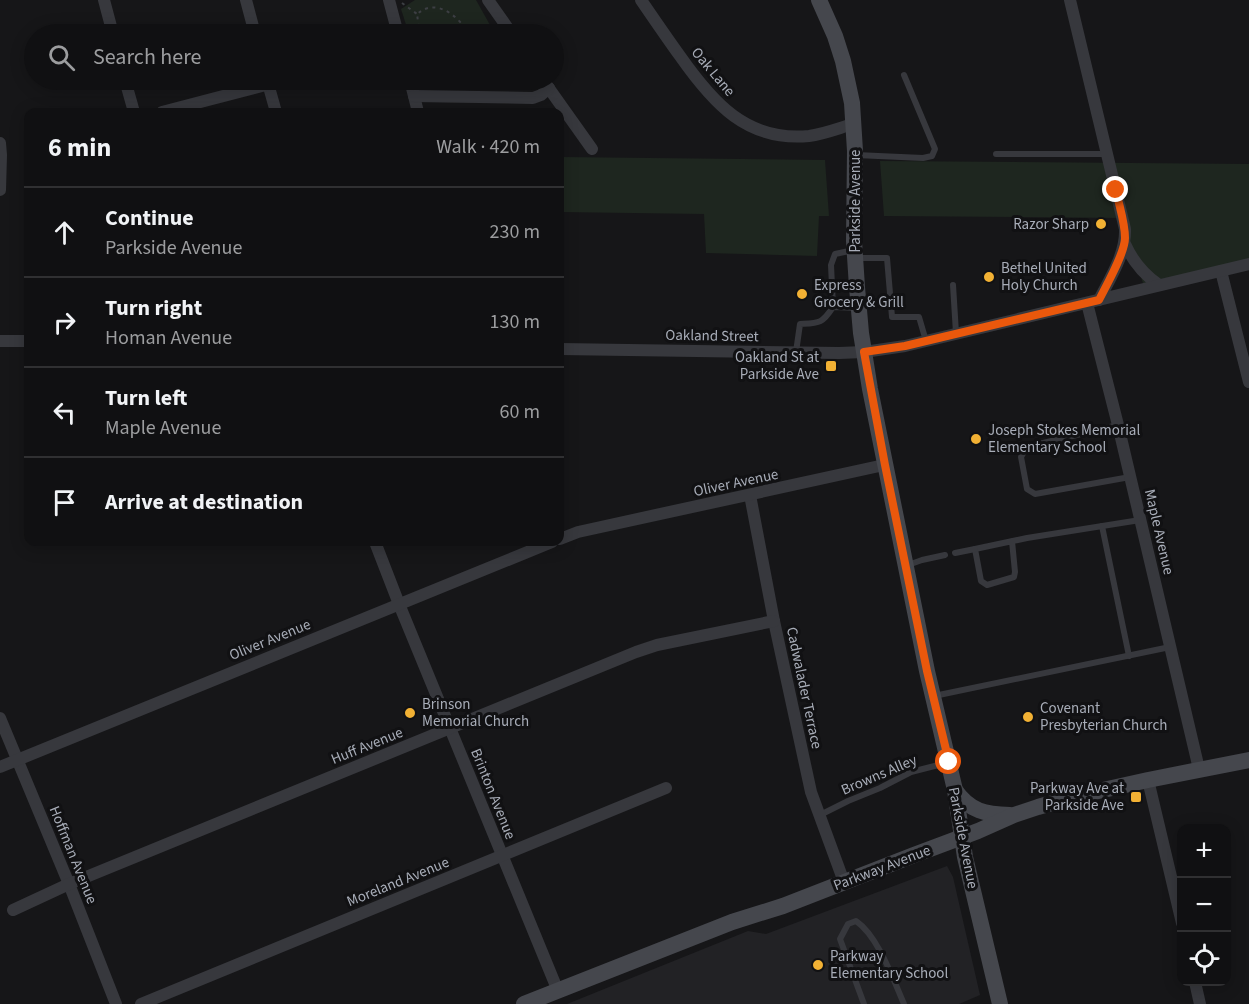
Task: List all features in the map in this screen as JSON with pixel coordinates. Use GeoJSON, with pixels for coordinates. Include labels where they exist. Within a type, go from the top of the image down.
{"type":"FeatureCollection","features":[{"type":"Feature","properties":{"kind":"main road","name":"Parkside Avenue"},"geometry":{"type":"LineString","coordinates":[[819,0],[843,61],[854,124],[855,254],[864,352],[933,697],[955,790],[961,837],[1000,1004]]}},
{"type":"Feature","properties":{"kind":"main road","name":"Parkway Avenue"},"geometry":{"type":"LineString","coordinates":[[524,1004],[732,922],[783,906],[978,831],[1014,815],[1076,796],[1249,760]]}},
{"type":"Feature","properties":{"kind":"main road"},"geometry":{"type":"LineString","coordinates":[[955,790],[969,806],[981,812],[1014,815]]}},
{"type":"Feature","properties":{"kind":"street"},"geometry":{"type":"LineString","coordinates":[[104,0],[110,24]]}},
{"type":"Feature","properties":{"kind":"street"},"geometry":{"type":"LineString","coordinates":[[246,0],[252,24]]}},
{"type":"Feature","properties":{"kind":"street"},"geometry":{"type":"LineString","coordinates":[[389,0],[395,24]]}},
{"type":"Feature","properties":{"kind":"street"},"geometry":{"type":"LineString","coordinates":[[489,0],[505,24]]}},
{"type":"Feature","properties":{"kind":"street","name":"Oak Lane"},"geometry":{"type":"LineString","coordinates":[[641,0],[711,97],[743,123],[754,129],[789,136],[818,134],[854,124]]}},
{"type":"Feature","properties":{"kind":"street"},"geometry":{"type":"LineString","coordinates":[[1070,0],[1125,229],[1125,244],[1114,271],[1093,302]]}},
{"type":"Feature","properties":{"kind":"street"},"geometry":{"type":"LineString","coordinates":[[128,90],[133,108]]}},
{"type":"Feature","properties":{"kind":"street"},"geometry":{"type":"LineString","coordinates":[[176,108],[240,90]]}},
{"type":"Feature","properties":{"kind":"street"},"geometry":{"type":"LineString","coordinates":[[270,90],[275,108]]}},
{"type":"Feature","properties":{"kind":"street"},"geometry":{"type":"LineString","coordinates":[[412,90],[417,108]]}},
{"type":"Feature","properties":{"kind":"street"},"geometry":{"type":"LineString","coordinates":[[414,96],[533,98],[541,95],[543,90]]}},
{"type":"Feature","properties":{"kind":"street"},"geometry":{"type":"LineString","coordinates":[[550,90],[563,108]]}},
{"type":"Feature","properties":{"kind":"street"},"geometry":{"type":"LineString","coordinates":[[564,109],[592,149]]}},
{"type":"Feature","properties":{"kind":"street"},"geometry":{"type":"LineString","coordinates":[[0,143],[0,190]]}},
{"type":"Feature","properties":{"kind":"street"},"geometry":{"type":"LineString","coordinates":[[1125,244],[1140,270],[1160,285]]}},
{"type":"Feature","properties":{"kind":"street","name":"Oakland Street"},"geometry":{"type":"LineString","coordinates":[[564,349],[864,352],[905,346],[1249,264]]}},
{"type":"Feature","properties":{"kind":"street"},"geometry":{"type":"LineString","coordinates":[[1221,271],[1249,382]]}},
{"type":"Feature","properties":{"kind":"street","name":"Maple Avenue"},"geometry":{"type":"LineString","coordinates":[[1093,302],[1118,425],[1199,769]]}},
{"type":"Feature","properties":{"kind":"street"},"geometry":{"type":"LineString","coordinates":[[0,341],[24,341]]}},
{"type":"Feature","properties":{"kind":"street","name":"Oliver Avenue"},"geometry":{"type":"LineString","coordinates":[[564,537],[578,532],[885,465]]}},
{"type":"Feature","properties":{"kind":"street","name":"Cadwalader Terrace"},"geometry":{"type":"LineString","coordinates":[[750,495],[774,621],[811,792],[844,882]]}},
{"type":"Feature","properties":{"kind":"street","name":"Brinton Avenue"},"geometry":{"type":"LineString","coordinates":[[377,546],[558,991]]}},
{"type":"Feature","properties":{"kind":"street","name":"Oliver Avenue"},"geometry":{"type":"LineString","coordinates":[[0,767],[542,546]]}},
{"type":"Feature","properties":{"kind":"street","name":"Huff Avenue"},"geometry":{"type":"LineString","coordinates":[[12,910],[69,884],[636,652],[657,645],[774,621]]}},
{"type":"Feature","properties":{"kind":"street","name":"Hoffman Avenue"},"geometry":{"type":"LineString","coordinates":[[0,718],[116,1004]]}},
{"type":"Feature","properties":{"kind":"street"},"geometry":{"type":"LineString","coordinates":[[1148,780],[1177,902]]}},
{"type":"Feature","properties":{"kind":"street","name":"Moreland Avenue"},"geometry":{"type":"LineString","coordinates":[[141,1004],[666,788]]}},
{"type":"Feature","properties":{"kind":"street"},"geometry":{"type":"LineString","coordinates":[[1196,986],[1200,1004]]}},
{"type":"Feature","properties":{"kind":"lane"},"geometry":{"type":"LineString","coordinates":[[855,155],[923,158],[932,156],[935,149],[904,75]]}},
{"type":"Feature","properties":{"kind":"lane"},"geometry":{"type":"LineString","coordinates":[[996,154],[1107,154]]}},
{"type":"Feature","properties":{"kind":"lane"},"geometry":{"type":"LineString","coordinates":[[796,352],[800,324],[819,323],[833,307],[831,265],[835,254],[886,258],[891,317],[919,317],[926,341]]}},
{"type":"Feature","properties":{"kind":"lane"},"geometry":{"type":"LineString","coordinates":[[953,285],[956,333]]}},
{"type":"Feature","properties":{"kind":"lane"},"geometry":{"type":"LineString","coordinates":[[833,307],[859,308]]}},
{"type":"Feature","properties":{"kind":"lane"},"geometry":{"type":"LineString","coordinates":[[1118,425],[1048,441],[1025,450],[1021,457],[1028,489],[1035,494],[1130,477]]}},
{"type":"Feature","properties":{"kind":"lane"},"geometry":{"type":"LineString","coordinates":[[955,553],[1140,520]]}},
{"type":"Feature","properties":{"kind":"lane"},"geometry":{"type":"LineString","coordinates":[[1102,526],[1129,656]]}},
{"type":"Feature","properties":{"kind":"lane"},"geometry":{"type":"LineString","coordinates":[[975,549],[981,582],[987,585],[1014,577],[1012,542]]}},
{"type":"Feature","properties":{"kind":"lane"},"geometry":{"type":"LineString","coordinates":[[906,566],[945,555]]}},
{"type":"Feature","properties":{"kind":"lane"},"geometry":{"type":"LineString","coordinates":[[933,697],[1170,647]]}},
{"type":"Feature","properties":{"kind":"lane","name":"Browns Alley"},"geometry":{"type":"LineString","coordinates":[[819,815],[911,772],[949,762]]}},
{"type":"Feature","properties":{"kind":"lane"},"geometry":{"type":"LineString","coordinates":[[864,1004],[840,939],[848,924],[856,921],[865,928],[878,947],[904,1004]]}},
{"type":"Feature","properties":{"kind":"path"},"geometry":{"type":"LineString","coordinates":[[402,0],[402,3],[417,14],[418,24]]}},
{"type":"Feature","properties":{"kind":"path"},"geometry":{"type":"LineString","coordinates":[[417,14],[425,8],[437,7],[453,15],[462,24]]}},
{"type":"Feature","properties":{"kind":"shaded area"},"geometry":{"type":"Polygon","coordinates":[[[415,0],[476,0],[489,24],[406,24],[401,9],[415,0]]]}},
{"type":"Feature","properties":{"kind":"shaded area"},"geometry":{"type":"Polygon","coordinates":[[[564,157],[825,160],[829,216],[819,216],[817,256],[706,253],[704,214],[564,212],[564,157]]]}},
{"type":"Feature","properties":{"kind":"shaded area"},"geometry":{"type":"Polygon","coordinates":[[[880,161],[1249,164],[1249,267],[1145,290],[1123,218],[884,216],[880,161]]]}},
{"type":"Feature","properties":{"kind":"shaded area","name":"Parkway Elementary School"},"geometry":{"type":"Polygon","coordinates":[[[947,866],[953,877],[980,995],[959,1004],[567,1004],[748,931],[766,934],[947,866]]]}},
{"type":"Feature","properties":{"kind":"place","name":"Razor Sharp"},"geometry":{"type":"Point","coordinates":[1101,224]}},
{"type":"Feature","properties":{"kind":"place","name":"Bethel United Holy Church"},"geometry":{"type":"Point","coordinates":[989,277]}},
{"type":"Feature","properties":{"kind":"place","name":"Express Grocery & Grill"},"geometry":{"type":"Point","coordinates":[802,294]}},
{"type":"Feature","properties":{"kind":"place","name":"Oakland St at Parkside Ave"},"geometry":{"type":"Point","coordinates":[831,366]}},
{"type":"Feature","properties":{"kind":"place","name":"Joseph Stokes Memorial Elementary School"},"geometry":{"type":"Point","coordinates":[976,439]}},
{"type":"Feature","properties":{"kind":"place","name":"Brinson Memorial Church"},"geometry":{"type":"Point","coordinates":[410,713]}},
{"type":"Feature","properties":{"kind":"place","name":"Covenant Presbyterian Church"},"geometry":{"type":"Point","coordinates":[1028,717]}},
{"type":"Feature","properties":{"kind":"place","name":"Parkway Ave at Parkside Ave"},"geometry":{"type":"Point","coordinates":[1136,797]}},
{"type":"Feature","properties":{"kind":"place","name":"Parkway Elementary School"},"geometry":{"type":"Point","coordinates":[818,965]}},
{"type":"Feature","properties":{"kind":"route"},"geometry":{"type":"LineString","coordinates":[[949,762],[927,671],[864,352],[905,346],[1099,300],[1125,244],[1125,229],[1116,190]]}}]}
